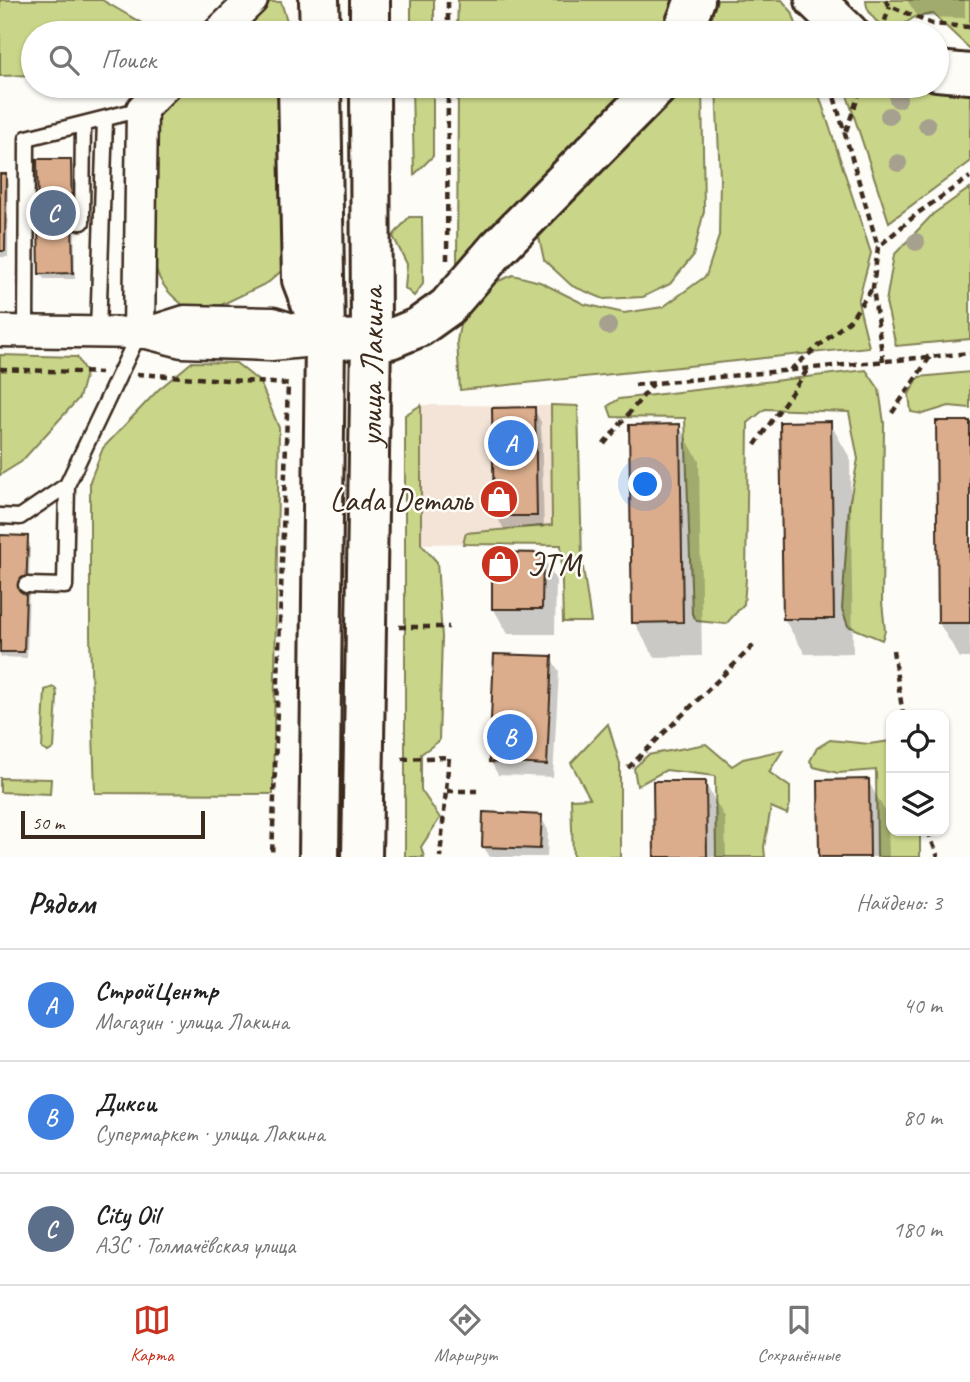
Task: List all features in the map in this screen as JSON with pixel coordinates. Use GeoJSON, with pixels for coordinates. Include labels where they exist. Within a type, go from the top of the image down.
{"type":"FeatureCollection","features":[{"type":"Feature","properties":{"kind":"main road"},"geometry":{"type":"LineString","coordinates":[[370,0],[370,21]]}},
{"type":"Feature","properties":{"kind":"main road"},"geometry":{"type":"LineString","coordinates":[[686,21],[695,0]]}},
{"type":"Feature","properties":{"kind":"main road"},"geometry":{"type":"LineString","coordinates":[[949,72],[970,74]]}},
{"type":"Feature","properties":{"kind":"main road"},"geometry":{"type":"LineString","coordinates":[[298,98],[302,280],[325,340],[390,339],[419,327],[447,307],[497,249],[646,98]]}},
{"type":"Feature","properties":{"kind":"main road","name":"улица Лакина"},"geometry":{"type":"LineString","coordinates":[[320,857],[325,340],[321,98]]}},
{"type":"Feature","properties":{"kind":"main road","name":"улица Лакина"},"geometry":{"type":"LineString","coordinates":[[362,857],[371,339],[370,98]]}},
{"type":"Feature","properties":{"kind":"street"},"geometry":{"type":"LineString","coordinates":[[230,21],[252,0]]}},
{"type":"Feature","properties":{"kind":"street"},"geometry":{"type":"LineString","coordinates":[[143,333],[142,109],[153,98]]}},
{"type":"Feature","properties":{"kind":"street"},"geometry":{"type":"LineString","coordinates":[[13,331],[143,333],[182,342],[271,345],[325,340]]}},
{"type":"Feature","properties":{"kind":"lane"},"geometry":{"type":"LineString","coordinates":[[13,331],[32,222],[27,138],[142,109]]}},
{"type":"Feature","properties":{"kind":"lane"},"geometry":{"type":"LineString","coordinates":[[98,332],[105,120]]}},
{"type":"Feature","properties":{"kind":"lane"},"geometry":{"type":"LineString","coordinates":[[72,222],[82,222],[83,125]]}},
{"type":"Feature","properties":{"kind":"lane"},"geometry":{"type":"LineString","coordinates":[[26,585],[65,586],[66,485],[143,333]]}},
{"type":"Feature","properties":{"kind":"lane"},"geometry":{"type":"LineString","coordinates":[[0,516],[20,517],[66,485]]}},
{"type":"Feature","properties":{"kind":"path"},"geometry":{"type":"LineString","coordinates":[[448,0],[448,21]]}},
{"type":"Feature","properties":{"kind":"path"},"geometry":{"type":"LineString","coordinates":[[885,0],[890,6],[925,21]]}},
{"type":"Feature","properties":{"kind":"path"},"geometry":{"type":"LineString","coordinates":[[884,21],[890,6]]}},
{"type":"Feature","properties":{"kind":"path"},"geometry":{"type":"LineString","coordinates":[[949,25],[970,27]]}},
{"type":"Feature","properties":{"kind":"path"},"geometry":{"type":"LineString","coordinates":[[447,307],[448,98]]}},
{"type":"Feature","properties":{"kind":"path"},"geometry":{"type":"LineString","coordinates":[[835,98],[878,247],[873,288],[883,361]]}},
{"type":"Feature","properties":{"kind":"path"},"geometry":{"type":"LineString","coordinates":[[845,132],[858,98]]}},
{"type":"Feature","properties":{"kind":"path"},"geometry":{"type":"LineString","coordinates":[[878,247],[918,213],[970,177]]}},
{"type":"Feature","properties":{"kind":"path"},"geometry":{"type":"LineString","coordinates":[[790,370],[850,320],[873,288]]}},
{"type":"Feature","properties":{"kind":"path"},"geometry":{"type":"LineString","coordinates":[[635,385],[970,353]]}},
{"type":"Feature","properties":{"kind":"path"},"geometry":{"type":"LineString","coordinates":[[892,412],[930,357]]}},
{"type":"Feature","properties":{"kind":"path"},"geometry":{"type":"LineString","coordinates":[[755,445],[808,369]]}},
{"type":"Feature","properties":{"kind":"path"},"geometry":{"type":"LineString","coordinates":[[272,857],[288,384],[276,384]]}},
{"type":"Feature","properties":{"kind":"path"},"geometry":{"type":"LineString","coordinates":[[604,444],[653,384]]}},
{"type":"Feature","properties":{"kind":"path"},"geometry":{"type":"LineString","coordinates":[[399,627],[449,628]]}},
{"type":"Feature","properties":{"kind":"path"},"geometry":{"type":"LineString","coordinates":[[628,768],[756,643]]}},
{"type":"Feature","properties":{"kind":"path"},"geometry":{"type":"LineString","coordinates":[[893,650],[902,710]]}},
{"type":"Feature","properties":{"kind":"path"},"geometry":{"type":"LineString","coordinates":[[402,759],[449,757],[440,857]]}},
{"type":"Feature","properties":{"kind":"path"},"geometry":{"type":"LineString","coordinates":[[447,791],[477,791]]}},
{"type":"Feature","properties":{"kind":"path"},"geometry":{"type":"LineString","coordinates":[[930,836],[938,857]]}},
{"type":"Feature","properties":{"kind":"shaded area"},"geometry":{"type":"Polygon","coordinates":[[[421,405],[578,406],[582,541],[421,544],[421,405]]]}},
{"type":"Feature","properties":{"kind":"green space"},"geometry":{"type":"Polygon","coordinates":[[[0,0],[102,0],[138,21],[21,21],[21,75],[0,76],[0,0]]]}},
{"type":"Feature","properties":{"kind":"green space"},"geometry":{"type":"Polygon","coordinates":[[[411,0],[434,0],[434,21],[411,21],[411,0]]]}},
{"type":"Feature","properties":{"kind":"green space"},"geometry":{"type":"Polygon","coordinates":[[[458,0],[676,0],[665,21],[457,21],[458,0]]]}},
{"type":"Feature","properties":{"kind":"green space"},"geometry":{"type":"Polygon","coordinates":[[[717,0],[782,0],[792,12],[795,21],[712,21],[717,0]]]}},
{"type":"Feature","properties":{"kind":"green space"},"geometry":{"type":"Polygon","coordinates":[[[866,0],[970,0],[970,49],[949,29],[949,21],[940,21],[933,14],[915,17],[909,21],[877,21],[866,0]]]}},
{"type":"Feature","properties":{"kind":"green space"},"geometry":{"type":"Polygon","coordinates":[[[270,2],[281,2],[287,21],[250,21],[270,2]]]}},
{"type":"Feature","properties":{"kind":"green space"},"geometry":{"type":"Polygon","coordinates":[[[949,89],[970,91],[970,162],[889,222],[848,98],[949,98],[949,89]]]}},
{"type":"Feature","properties":{"kind":"green space"},"geometry":{"type":"Polygon","coordinates":[[[288,98],[288,265],[269,282],[221,305],[187,308],[167,290],[155,267],[153,126],[169,99],[288,98]]]}},
{"type":"Feature","properties":{"kind":"green space"},"geometry":{"type":"Polygon","coordinates":[[[412,98],[433,98],[433,156],[414,175],[412,98]]]}},
{"type":"Feature","properties":{"kind":"green space"},"geometry":{"type":"Polygon","coordinates":[[[458,98],[621,98],[457,267],[458,98]]]}},
{"type":"Feature","properties":{"kind":"green space"},"geometry":{"type":"Polygon","coordinates":[[[669,98],[702,98],[704,211],[693,256],[670,284],[643,297],[604,299],[572,286],[544,260],[539,237],[669,98]]]}},
{"type":"Feature","properties":{"kind":"green space"},"geometry":{"type":"Polygon","coordinates":[[[717,98],[820,98],[871,253],[858,302],[869,347],[460,390],[457,341],[463,309],[489,285],[513,275],[540,282],[584,304],[624,313],[663,307],[706,276],[719,236],[717,98]]]}},
{"type":"Feature","properties":{"kind":"green space"},"geometry":{"type":"Polygon","coordinates":[[[970,188],[970,339],[896,346],[886,302],[894,255],[933,214],[970,188]]]}},
{"type":"Feature","properties":{"kind":"green space"},"geometry":{"type":"Polygon","coordinates":[[[409,217],[422,217],[423,284],[414,296],[405,288],[407,264],[393,236],[409,217]]]}},
{"type":"Feature","properties":{"kind":"green space"},"geometry":{"type":"Polygon","coordinates":[[[0,355],[77,357],[86,373],[79,398],[21,462],[0,475],[0,355]]]}},
{"type":"Feature","properties":{"kind":"green space"},"geometry":{"type":"Polygon","coordinates":[[[192,362],[236,363],[260,382],[279,428],[273,794],[95,793],[90,635],[90,481],[103,448],[158,390],[192,362]]]}},
{"type":"Feature","properties":{"kind":"green space"},"geometry":{"type":"Polygon","coordinates":[[[866,370],[879,389],[884,423],[882,602],[885,631],[882,640],[848,626],[842,609],[849,506],[858,459],[849,412],[765,409],[748,423],[744,604],[726,624],[697,621],[692,614],[685,418],[612,417],[608,406],[619,399],[866,370]]]}},
{"type":"Feature","properties":{"kind":"green space"},"geometry":{"type":"Polygon","coordinates":[[[970,372],[970,408],[949,406],[923,414],[911,412],[909,394],[919,377],[970,372]]]}},
{"type":"Feature","properties":{"kind":"green space"},"geometry":{"type":"Polygon","coordinates":[[[421,405],[421,544],[437,562],[442,637],[439,741],[421,754],[421,790],[440,818],[421,847],[424,857],[405,857],[405,415],[421,405]]]}},
{"type":"Feature","properties":{"kind":"green space"},"geometry":{"type":"Polygon","coordinates":[[[551,405],[578,406],[582,561],[591,622],[563,622],[561,545],[463,544],[466,533],[552,525],[551,405]]]}},
{"type":"Feature","properties":{"kind":"green space"},"geometry":{"type":"Polygon","coordinates":[[[53,687],[57,696],[54,748],[48,752],[42,749],[45,690],[53,687]]]}},
{"type":"Feature","properties":{"kind":"green space"},"geometry":{"type":"Polygon","coordinates":[[[608,724],[620,764],[620,857],[573,857],[571,799],[590,798],[571,763],[608,724]]]}},
{"type":"Feature","properties":{"kind":"green space"},"geometry":{"type":"Polygon","coordinates":[[[830,740],[869,744],[886,742],[886,836],[920,836],[920,857],[877,857],[876,770],[838,773],[814,767],[810,761],[817,748],[830,740]]]}},
{"type":"Feature","properties":{"kind":"green space"},"geometry":{"type":"Polygon","coordinates":[[[706,744],[732,766],[743,759],[783,750],[769,772],[790,787],[790,804],[787,814],[771,807],[764,847],[765,857],[716,857],[715,776],[666,770],[637,786],[634,768],[648,755],[706,744]]]}},
{"type":"Feature","properties":{"kind":"green space"},"geometry":{"type":"Polygon","coordinates":[[[0,778],[51,779],[50,794],[0,792],[0,778]]]}},
{"type":"Feature","properties":{"kind":"building"},"geometry":{"type":"Polygon","coordinates":[[[37,159],[71,159],[73,273],[39,274],[37,159]]]}},
{"type":"Feature","properties":{"kind":"building"},"geometry":{"type":"Polygon","coordinates":[[[0,174],[6,174],[5,251],[0,251],[0,174]]]}},
{"type":"Feature","properties":{"kind":"building"},"geometry":{"type":"Polygon","coordinates":[[[535,407],[537,516],[494,516],[492,408],[535,407]]]}},
{"type":"Feature","properties":{"kind":"building"},"geometry":{"type":"Polygon","coordinates":[[[831,421],[834,619],[783,619],[780,422],[831,421]]]}},
{"type":"Feature","properties":{"kind":"building"},"geometry":{"type":"Polygon","coordinates":[[[936,421],[970,421],[970,623],[938,623],[936,421]]]}},
{"type":"Feature","properties":{"kind":"building"},"geometry":{"type":"Polygon","coordinates":[[[680,424],[683,622],[632,623],[629,425],[680,424]]]}},
{"type":"Feature","properties":{"kind":"building"},"geometry":{"type":"Polygon","coordinates":[[[0,535],[28,536],[24,652],[0,652],[0,535]]]}},
{"type":"Feature","properties":{"kind":"building"},"geometry":{"type":"Polygon","coordinates":[[[492,552],[543,553],[542,609],[492,609],[492,552]]]}},
{"type":"Feature","properties":{"kind":"building"},"geometry":{"type":"Polygon","coordinates":[[[494,654],[552,656],[547,765],[489,762],[494,654]]]}},
{"type":"Feature","properties":{"kind":"building"},"geometry":{"type":"Polygon","coordinates":[[[869,779],[870,857],[819,857],[818,780],[869,779]]]}},
{"type":"Feature","properties":{"kind":"building"},"geometry":{"type":"Polygon","coordinates":[[[653,781],[706,781],[707,857],[654,857],[653,781]]]}},
{"type":"Feature","properties":{"kind":"building"},"geometry":{"type":"Polygon","coordinates":[[[483,812],[542,815],[540,849],[482,847],[483,812]]]}},
{"type":"Feature","properties":{"kind":"place","name":"City Oil"},"geometry":{"type":"Point","coordinates":[53,213]}},
{"type":"Feature","properties":{"kind":"place","name":"СтройЦентр"},"geometry":{"type":"Point","coordinates":[511,443]}},
{"type":"Feature","properties":{"kind":"place","name":"Lada Dеталь"},"geometry":{"type":"Point","coordinates":[499,499]}},
{"type":"Feature","properties":{"kind":"place","name":"ЭТМ"},"geometry":{"type":"Point","coordinates":[500,564]}},
{"type":"Feature","properties":{"kind":"place","name":"Дикси"},"geometry":{"type":"Point","coordinates":[510,737]}}]}
